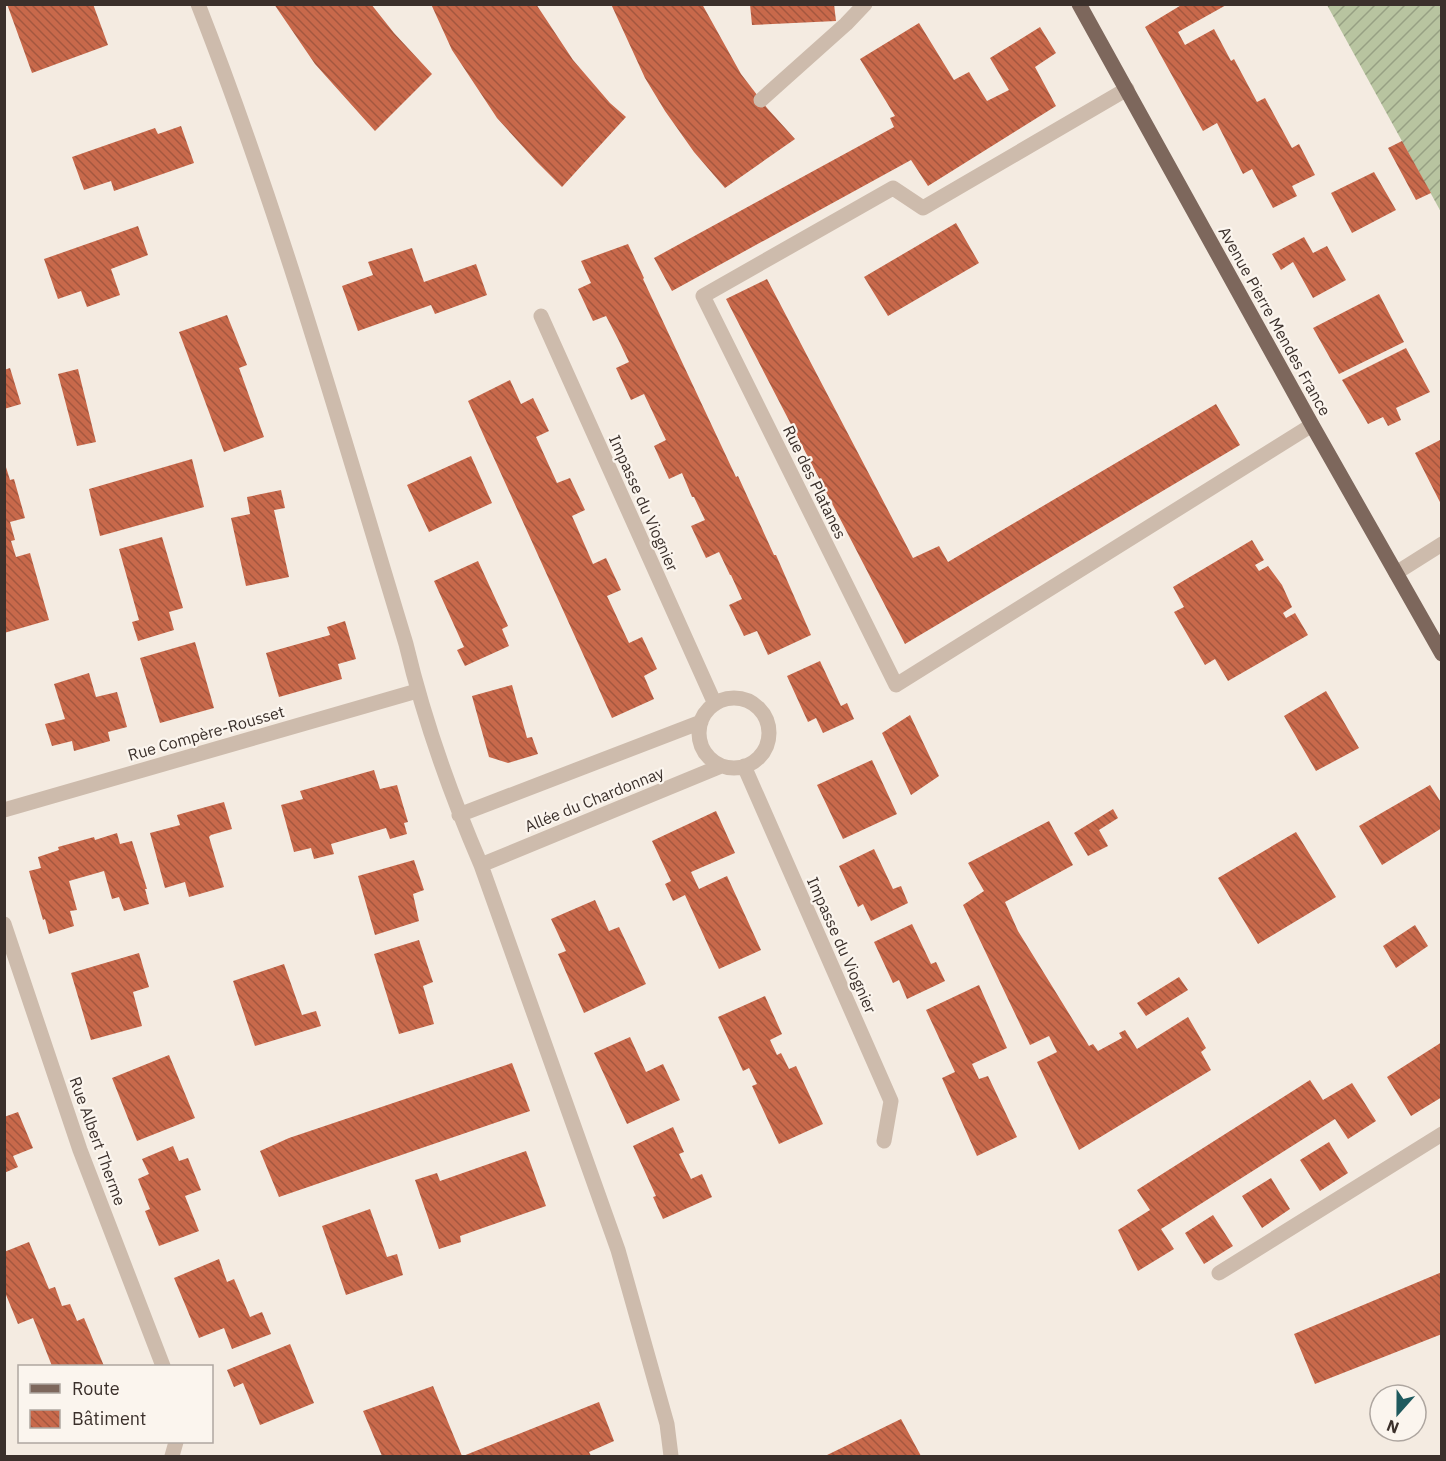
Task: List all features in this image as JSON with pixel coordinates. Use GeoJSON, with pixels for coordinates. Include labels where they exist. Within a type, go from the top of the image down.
{"type":"FeatureCollection","features":[{"type":"Feature","properties":{"kind":"main road","name":"Avenue Pierre Mendes France"},"geometry":{"type":"LineString","coordinates":[[1079,4],[1312,425],[1442,654]]}},
{"type":"Feature","properties":{"kind":"street"},"geometry":{"type":"LineString","coordinates":[[198,4],[294,275],[406,644],[417,691],[459,814],[481,865],[618,1250],[667,1424],[671,1456]]}},
{"type":"Feature","properties":{"kind":"street"},"geometry":{"type":"LineString","coordinates":[[761,100],[846,24],[864,4]]}},
{"type":"Feature","properties":{"kind":"street","name":"Rue des Platanes"},"geometry":{"type":"LineString","coordinates":[[1127,89],[923,208],[893,188],[703,296],[896,685],[1312,425]]}},
{"type":"Feature","properties":{"kind":"street","name":"Impasse du Viognier"},"geometry":{"type":"LineString","coordinates":[[541,316],[715,704]]}},
{"type":"Feature","properties":{"kind":"street"},"geometry":{"type":"LineString","coordinates":[[1396,573],[1442,544]]}},
{"type":"Feature","properties":{"kind":"street","name":"Rue Compère-Rousset"},"geometry":{"type":"LineString","coordinates":[[4,810],[417,691]]}},
{"type":"Feature","properties":{"kind":"street"},"geometry":{"type":"LineString","coordinates":[[721,766],[712,761],[700,743],[701,722],[706,712],[715,704],[725,699],[737,699],[749,702],[759,709],[769,730],[768,741],[763,753],[755,761],[744,766]]}},
{"type":"Feature","properties":{"kind":"street","name":"Allée du Chardonnay"},"geometry":{"type":"LineString","coordinates":[[459,814],[701,722]]}},
{"type":"Feature","properties":{"kind":"street","name":"Allée du Chardonnay"},"geometry":{"type":"LineString","coordinates":[[481,865],[721,766],[733,768],[744,766]]}},
{"type":"Feature","properties":{"kind":"street","name":"Impasse du Viognier"},"geometry":{"type":"LineString","coordinates":[[744,766],[891,1101],[884,1141]]}},
{"type":"Feature","properties":{"kind":"street","name":"Rue Albert Therme"},"geometry":{"type":"LineString","coordinates":[[4,924],[80,1150],[163,1365]]}},
{"type":"Feature","properties":{"kind":"street"},"geometry":{"type":"LineString","coordinates":[[1219,1273],[1442,1134]]}},
{"type":"Feature","properties":{"kind":"green space"},"geometry":{"type":"Polygon","coordinates":[[[1327,5],[1441,5],[1441,212],[1327,5]]]}},
{"type":"Feature","properties":{"kind":"building"},"geometry":{"type":"Polygon","coordinates":[[[7,4],[93,4],[108,45],[32,73],[7,4]]]}},
{"type":"Feature","properties":{"kind":"building"},"geometry":{"type":"Polygon","coordinates":[[[274,4],[371,4],[432,74],[375,131],[315,64],[274,4]]]}},
{"type":"Feature","properties":{"kind":"building"},"geometry":{"type":"Polygon","coordinates":[[[431,4],[536,4],[573,60],[610,103],[626,117],[562,187],[497,118],[452,50],[431,4]]]}},
{"type":"Feature","properties":{"kind":"building"},"geometry":{"type":"Polygon","coordinates":[[[611,4],[702,4],[741,74],[795,139],[725,188],[694,152],[665,111],[645,78],[611,4]]]}},
{"type":"Feature","properties":{"kind":"building"},"geometry":{"type":"Polygon","coordinates":[[[750,4],[834,4],[836,21],[752,25],[750,4]]]}},
{"type":"Feature","properties":{"kind":"building"},"geometry":{"type":"Polygon","coordinates":[[[1183,4],[1228,4],[1178,32],[1185,45],[1214,29],[1231,61],[1234,59],[1257,102],[1265,98],[1292,148],[1299,144],[1315,175],[1292,186],[1297,196],[1273,208],[1252,169],[1243,174],[1217,123],[1203,131],[1145,27],[1183,4]]]}},
{"type":"Feature","properties":{"kind":"building"},"geometry":{"type":"Polygon","coordinates":[[[919,23],[954,80],[969,72],[987,101],[1009,90],[990,58],[1040,27],[1056,53],[1035,67],[1056,106],[928,186],[911,160],[672,291],[654,258],[894,127],[890,118],[895,116],[860,59],[919,23]]]}},
{"type":"Feature","properties":{"kind":"building"},"geometry":{"type":"Polygon","coordinates":[[[181,126],[194,163],[114,191],[111,181],[84,190],[72,157],[155,128],[158,134],[181,126]]]}},
{"type":"Feature","properties":{"kind":"building"},"geometry":{"type":"Polygon","coordinates":[[[1402,141],[1431,193],[1416,200],[1388,148],[1402,141]]]}},
{"type":"Feature","properties":{"kind":"building"},"geometry":{"type":"Polygon","coordinates":[[[1374,172],[1396,210],[1352,233],[1331,193],[1374,172]]]}},
{"type":"Feature","properties":{"kind":"building"},"geometry":{"type":"Polygon","coordinates":[[[956,223],[979,263],[888,316],[864,277],[956,223]]]}},
{"type":"Feature","properties":{"kind":"building"},"geometry":{"type":"Polygon","coordinates":[[[138,226],[148,255],[111,269],[120,295],[87,307],[81,291],[58,299],[44,259],[138,226]]]}},
{"type":"Feature","properties":{"kind":"building"},"geometry":{"type":"Polygon","coordinates":[[[1304,237],[1313,253],[1327,246],[1346,280],[1313,298],[1293,262],[1281,270],[1272,254],[1304,237]]]}},
{"type":"Feature","properties":{"kind":"building"},"geometry":{"type":"Polygon","coordinates":[[[628,244],[736,477],[738,476],[774,555],[776,555],[811,635],[768,655],[757,631],[744,636],[729,605],[742,599],[731,575],[719,552],[706,558],[691,526],[705,520],[694,497],[682,473],[669,479],[654,446],[666,440],[644,394],[631,400],[616,368],[629,362],[618,339],[606,316],[593,321],[578,289],[591,283],[581,261],[628,244]]]}},
{"type":"Feature","properties":{"kind":"building"},"geometry":{"type":"Polygon","coordinates":[[[412,248],[424,282],[476,264],[487,295],[435,314],[431,305],[358,331],[342,286],[373,275],[368,262],[412,248]]]}},
{"type":"Feature","properties":{"kind":"building"},"geometry":{"type":"Polygon","coordinates":[[[767,279],[913,558],[939,546],[948,562],[1216,404],[1240,445],[905,644],[726,299],[767,279]]]}},
{"type":"Feature","properties":{"kind":"building"},"geometry":{"type":"Polygon","coordinates":[[[1379,294],[1404,342],[1339,374],[1313,328],[1379,294]]]}},
{"type":"Feature","properties":{"kind":"building"},"geometry":{"type":"Polygon","coordinates":[[[227,315],[247,365],[239,368],[264,437],[224,452],[179,332],[227,315]]]}},
{"type":"Feature","properties":{"kind":"building"},"geometry":{"type":"Polygon","coordinates":[[[1406,348],[1430,392],[1396,408],[1401,420],[1388,426],[1383,417],[1368,424],[1342,380],[1406,348]]]}},
{"type":"Feature","properties":{"kind":"building"},"geometry":{"type":"Polygon","coordinates":[[[10,368],[21,404],[4,409],[4,370],[10,368]]]}},
{"type":"Feature","properties":{"kind":"building"},"geometry":{"type":"Polygon","coordinates":[[[78,369],[96,442],[77,446],[58,374],[78,369]]]}},
{"type":"Feature","properties":{"kind":"building"},"geometry":{"type":"Polygon","coordinates":[[[510,380],[521,404],[533,398],[549,431],[536,437],[557,483],[570,478],[585,510],[572,516],[593,564],[606,558],[621,590],[607,596],[629,643],[642,637],[657,669],[644,676],[654,699],[612,718],[468,401],[510,380]]]}},
{"type":"Feature","properties":{"kind":"building"},"geometry":{"type":"Polygon","coordinates":[[[1442,439],[1442,506],[1415,453],[1442,439]]]}},
{"type":"Feature","properties":{"kind":"building"},"geometry":{"type":"Polygon","coordinates":[[[471,456],[492,503],[429,532],[407,485],[471,456]]]}},
{"type":"Feature","properties":{"kind":"building"},"geometry":{"type":"Polygon","coordinates":[[[192,459],[204,507],[100,536],[89,489],[192,459]]]}},
{"type":"Feature","properties":{"kind":"building"},"geometry":{"type":"Polygon","coordinates":[[[5,464],[10,480],[14,479],[25,518],[10,522],[15,540],[11,541],[16,557],[30,553],[49,620],[4,633],[5,464]]]}},
{"type":"Feature","properties":{"kind":"building"},"geometry":{"type":"Polygon","coordinates":[[[281,490],[285,508],[274,510],[289,577],[246,586],[231,518],[250,514],[247,497],[281,490]]]}},
{"type":"Feature","properties":{"kind":"building"},"geometry":{"type":"Polygon","coordinates":[[[162,537],[183,608],[169,612],[174,630],[138,641],[132,622],[139,620],[119,549],[162,537]]]}},
{"type":"Feature","properties":{"kind":"building"},"geometry":{"type":"Polygon","coordinates":[[[1252,540],[1264,560],[1255,565],[1259,571],[1268,566],[1282,585],[1292,607],[1283,613],[1286,618],[1295,613],[1308,635],[1228,681],[1215,659],[1205,665],[1174,612],[1184,607],[1173,587],[1252,540]]]}},
{"type":"Feature","properties":{"kind":"building"},"geometry":{"type":"Polygon","coordinates":[[[478,561],[508,626],[502,629],[509,646],[465,666],[457,650],[464,647],[434,581],[478,561]]]}},
{"type":"Feature","properties":{"kind":"building"},"geometry":{"type":"Polygon","coordinates":[[[345,621],[356,659],[338,664],[342,679],[279,697],[266,653],[330,635],[327,627],[345,621]]]}},
{"type":"Feature","properties":{"kind":"building"},"geometry":{"type":"Polygon","coordinates":[[[195,642],[214,708],[160,723],[140,658],[195,642]]]}},
{"type":"Feature","properties":{"kind":"building"},"geometry":{"type":"Polygon","coordinates":[[[820,661],[841,706],[847,703],[854,719],[823,733],[816,718],[808,722],[787,676],[820,661]]]}},
{"type":"Feature","properties":{"kind":"building"},"geometry":{"type":"Polygon","coordinates":[[[89,673],[96,697],[117,692],[127,727],[108,732],[110,741],[74,751],[72,741],[52,746],[45,724],[65,719],[54,684],[89,673]]]}},
{"type":"Feature","properties":{"kind":"building"},"geometry":{"type":"Polygon","coordinates":[[[512,685],[527,738],[532,737],[538,754],[508,763],[489,757],[472,696],[512,685]]]}},
{"type":"Feature","properties":{"kind":"building"},"geometry":{"type":"Polygon","coordinates":[[[1326,691],[1359,748],[1316,771],[1284,716],[1326,691]]]}},
{"type":"Feature","properties":{"kind":"building"},"geometry":{"type":"Polygon","coordinates":[[[910,715],[939,776],[911,795],[882,733],[910,715]]]}},
{"type":"Feature","properties":{"kind":"building"},"geometry":{"type":"Polygon","coordinates":[[[872,760],[897,814],[843,839],[817,785],[872,760]]]}},
{"type":"Feature","properties":{"kind":"building"},"geometry":{"type":"Polygon","coordinates":[[[374,770],[380,789],[397,785],[408,822],[404,823],[407,834],[390,839],[386,828],[331,844],[334,854],[314,859],[311,848],[294,852],[281,805],[303,799],[300,791],[374,770]]]}},
{"type":"Feature","properties":{"kind":"building"},"geometry":{"type":"Polygon","coordinates":[[[1430,785],[1442,804],[1442,828],[1382,865],[1359,826],[1430,785]]]}},
{"type":"Feature","properties":{"kind":"building"},"geometry":{"type":"Polygon","coordinates":[[[224,802],[232,829],[209,837],[224,887],[189,897],[185,882],[165,888],[150,833],[180,825],[177,815],[224,802]]]}},
{"type":"Feature","properties":{"kind":"building"},"geometry":{"type":"Polygon","coordinates":[[[1113,809],[1118,818],[1099,830],[1108,846],[1088,856],[1074,833],[1113,809]]]}},
{"type":"Feature","properties":{"kind":"building"},"geometry":{"type":"Polygon","coordinates":[[[716,811],[735,853],[691,872],[699,889],[727,876],[761,950],[719,969],[685,895],[673,901],[665,884],[671,881],[652,841],[716,811]]]}},
{"type":"Feature","properties":{"kind":"building"},"geometry":{"type":"Polygon","coordinates":[[[1049,821],[1073,865],[1005,902],[1018,931],[1089,1046],[1093,1044],[1098,1051],[1122,1038],[1119,1033],[1125,1030],[1137,1049],[1188,1017],[1206,1048],[1201,1052],[1211,1070],[1079,1150],[1037,1062],[1057,1052],[1049,1036],[1030,1045],[963,905],[984,891],[968,863],[1049,821]]]}},
{"type":"Feature","properties":{"kind":"building"},"geometry":{"type":"Polygon","coordinates":[[[1296,832],[1336,897],[1258,944],[1218,878],[1296,832]]]}},
{"type":"Feature","properties":{"kind":"building"},"geometry":{"type":"Polygon","coordinates":[[[117,833],[120,844],[132,841],[147,889],[145,889],[149,904],[124,911],[119,897],[112,899],[104,871],[69,881],[77,910],[70,911],[74,926],[49,934],[29,871],[41,868],[38,857],[59,850],[58,847],[117,833]]]}},
{"type":"Feature","properties":{"kind":"building"},"geometry":{"type":"Polygon","coordinates":[[[874,849],[893,889],[901,886],[908,903],[871,921],[863,904],[858,907],[839,866],[874,849]]]}},
{"type":"Feature","properties":{"kind":"building"},"geometry":{"type":"Polygon","coordinates":[[[414,860],[424,890],[413,894],[419,921],[375,935],[358,876],[414,860]]]}},
{"type":"Feature","properties":{"kind":"building"},"geometry":{"type":"Polygon","coordinates":[[[595,900],[609,931],[619,927],[646,984],[584,1013],[558,954],[566,951],[551,919],[595,900]]]}},
{"type":"Feature","properties":{"kind":"building"},"geometry":{"type":"Polygon","coordinates":[[[912,924],[931,964],[936,962],[945,981],[907,999],[899,980],[893,983],[874,942],[912,924]]]}},
{"type":"Feature","properties":{"kind":"building"},"geometry":{"type":"Polygon","coordinates":[[[1415,925],[1428,946],[1396,968],[1383,946],[1415,925]]]}},
{"type":"Feature","properties":{"kind":"building"},"geometry":{"type":"Polygon","coordinates":[[[419,940],[433,982],[423,986],[434,1024],[399,1034],[374,954],[419,940]]]}},
{"type":"Feature","properties":{"kind":"building"},"geometry":{"type":"Polygon","coordinates":[[[139,953],[149,987],[133,992],[142,1026],[91,1040],[71,973],[139,953]]]}},
{"type":"Feature","properties":{"kind":"building"},"geometry":{"type":"Polygon","coordinates":[[[284,964],[302,1015],[316,1011],[321,1026],[255,1046],[233,981],[284,964]]]}},
{"type":"Feature","properties":{"kind":"building"},"geometry":{"type":"Polygon","coordinates":[[[1179,977],[1188,990],[1146,1016],[1137,1003],[1179,977]]]}},
{"type":"Feature","properties":{"kind":"building"},"geometry":{"type":"Polygon","coordinates":[[[979,985],[1007,1048],[972,1064],[979,1079],[988,1076],[1017,1137],[977,1156],[942,1078],[955,1072],[926,1010],[979,985]]]}},
{"type":"Feature","properties":{"kind":"building"},"geometry":{"type":"Polygon","coordinates":[[[765,996],[782,1034],[770,1040],[777,1055],[781,1053],[789,1069],[796,1066],[823,1124],[779,1144],[752,1086],[757,1084],[749,1068],[743,1071],[718,1017],[765,996]]]}},
{"type":"Feature","properties":{"kind":"building"},"geometry":{"type":"Polygon","coordinates":[[[630,1037],[646,1072],[663,1064],[680,1100],[627,1124],[594,1053],[630,1037]]]}},
{"type":"Feature","properties":{"kind":"building"},"geometry":{"type":"Polygon","coordinates":[[[1442,1042],[1442,1097],[1411,1116],[1387,1077],[1442,1042]]]}},
{"type":"Feature","properties":{"kind":"building"},"geometry":{"type":"Polygon","coordinates":[[[169,1055],[195,1118],[137,1141],[112,1078],[169,1055]]]}},
{"type":"Feature","properties":{"kind":"building"},"geometry":{"type":"Polygon","coordinates":[[[512,1063],[530,1111],[279,1197],[260,1151],[289,1138],[512,1063]]]}},
{"type":"Feature","properties":{"kind":"building"},"geometry":{"type":"Polygon","coordinates":[[[1310,1080],[1323,1100],[1352,1083],[1376,1121],[1348,1139],[1335,1119],[1161,1229],[1174,1249],[1138,1271],[1118,1230],[1150,1210],[1137,1190],[1310,1080]]]}},
{"type":"Feature","properties":{"kind":"building"},"geometry":{"type":"Polygon","coordinates":[[[18,1112],[33,1148],[13,1156],[18,1167],[4,1173],[4,1117],[18,1112]]]}},
{"type":"Feature","properties":{"kind":"building"},"geometry":{"type":"Polygon","coordinates":[[[673,1127],[684,1152],[679,1154],[691,1179],[702,1174],[712,1197],[663,1219],[653,1197],[656,1196],[633,1146],[673,1127]]]}},
{"type":"Feature","properties":{"kind":"building"},"geometry":{"type":"Polygon","coordinates":[[[1329,1142],[1348,1173],[1320,1191],[1300,1160],[1329,1142]]]}},
{"type":"Feature","properties":{"kind":"building"},"geometry":{"type":"Polygon","coordinates":[[[173,1146],[179,1161],[188,1158],[201,1190],[185,1196],[199,1231],[159,1246],[145,1211],[150,1209],[138,1179],[149,1174],[142,1159],[173,1146]]]}},
{"type":"Feature","properties":{"kind":"building"},"geometry":{"type":"Polygon","coordinates":[[[526,1151],[546,1206],[460,1236],[461,1242],[439,1249],[415,1180],[437,1173],[440,1181],[526,1151]]]}},
{"type":"Feature","properties":{"kind":"building"},"geometry":{"type":"Polygon","coordinates":[[[1271,1178],[1290,1209],[1262,1228],[1242,1196],[1271,1178]]]}},
{"type":"Feature","properties":{"kind":"building"},"geometry":{"type":"Polygon","coordinates":[[[370,1209],[387,1257],[397,1254],[403,1275],[346,1295],[322,1226],[370,1209]]]}},
{"type":"Feature","properties":{"kind":"building"},"geometry":{"type":"Polygon","coordinates":[[[1213,1215],[1233,1246],[1204,1264],[1185,1233],[1213,1215]]]}},
{"type":"Feature","properties":{"kind":"building"},"geometry":{"type":"Polygon","coordinates":[[[29,1242],[49,1289],[55,1287],[62,1306],[70,1304],[77,1321],[84,1318],[104,1365],[52,1365],[33,1318],[18,1324],[4,1290],[4,1252],[29,1242]]]}},
{"type":"Feature","properties":{"kind":"building"},"geometry":{"type":"Polygon","coordinates":[[[219,1259],[227,1282],[234,1279],[250,1317],[262,1312],[271,1334],[232,1349],[224,1328],[199,1338],[174,1278],[219,1259]]]}},
{"type":"Feature","properties":{"kind":"building"},"geometry":{"type":"Polygon","coordinates":[[[1442,1272],[1442,1334],[1315,1384],[1294,1334],[1442,1272]]]}},
{"type":"Feature","properties":{"kind":"building"},"geometry":{"type":"Polygon","coordinates":[[[290,1344],[314,1403],[260,1425],[243,1383],[234,1387],[227,1370],[290,1344]]]}},
{"type":"Feature","properties":{"kind":"building"},"geometry":{"type":"Polygon","coordinates":[[[433,1386],[462,1456],[382,1456],[363,1411],[433,1386]]]}},
{"type":"Feature","properties":{"kind":"building"},"geometry":{"type":"Polygon","coordinates":[[[599,1402],[614,1441],[589,1452],[591,1456],[463,1456],[599,1402]]]}},
{"type":"Feature","properties":{"kind":"building"},"geometry":{"type":"Polygon","coordinates":[[[901,1419],[921,1456],[825,1456],[901,1419]]]}}]}
